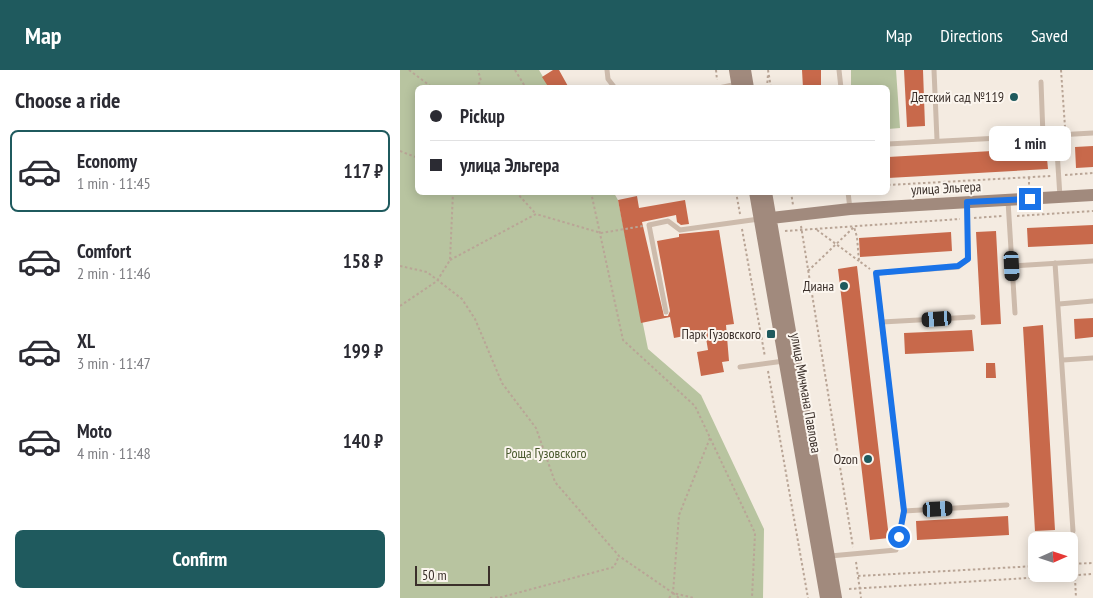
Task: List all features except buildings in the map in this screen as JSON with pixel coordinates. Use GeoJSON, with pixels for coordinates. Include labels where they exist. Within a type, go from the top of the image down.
{"type":"FeatureCollection","features":[{"type":"Feature","properties":{"kind":"main road"},"geometry":{"type":"LineString","coordinates":[[735,70],[743,82]]}},
{"type":"Feature","properties":{"kind":"main road","name":"улица Мичмана Павлова"},"geometry":{"type":"LineString","coordinates":[[756,195],[765,218],[824,557],[836,598]]}},
{"type":"Feature","properties":{"kind":"main road","name":"улица Мичмана Павлова"},"geometry":{"type":"LineString","coordinates":[[765,218],[766,195]]}},
{"type":"Feature","properties":{"kind":"main road","name":"улица Эльгера"},"geometry":{"type":"LineString","coordinates":[[765,218],[850,209],[1093,195]]}},
{"type":"Feature","properties":{"kind":"main road","name":"улица Мичмана Павлова"},"geometry":{"type":"LineString","coordinates":[[824,557],[826,598]]}},
{"type":"Feature","properties":{"kind":"lane"},"geometry":{"type":"LineString","coordinates":[[607,70],[608,80],[612,85]]}},
{"type":"Feature","properties":{"kind":"lane"},"geometry":{"type":"LineString","coordinates":[[839,70],[840,85]]}},
{"type":"Feature","properties":{"kind":"lane"},"geometry":{"type":"LineString","coordinates":[[934,70],[937,140]]}},
{"type":"Feature","properties":{"kind":"lane"},"geometry":{"type":"LineString","coordinates":[[724,85],[743,82]]}},
{"type":"Feature","properties":{"kind":"lane"},"geometry":{"type":"LineString","coordinates":[[1041,82],[1043,136]]}},
{"type":"Feature","properties":{"kind":"lane"},"geometry":{"type":"LineString","coordinates":[[890,144],[1093,133]]}},
{"type":"Feature","properties":{"kind":"lane"},"geometry":{"type":"LineString","coordinates":[[1056,135],[1060,197]]}},
{"type":"Feature","properties":{"kind":"lane"},"geometry":{"type":"LineString","coordinates":[[848,195],[850,209]]}},
{"type":"Feature","properties":{"kind":"lane"},"geometry":{"type":"LineString","coordinates":[[1008,200],[1015,312]]}},
{"type":"Feature","properties":{"kind":"lane"},"geometry":{"type":"LineString","coordinates":[[824,557],[896,550],[904,511],[876,273],[958,266],[963,263],[968,259],[967,202]]}},
{"type":"Feature","properties":{"kind":"lane"},"geometry":{"type":"LineString","coordinates":[[666,312],[649,225],[668,221],[680,230],[765,218]]}},
{"type":"Feature","properties":{"kind":"lane"},"geometry":{"type":"LineString","coordinates":[[1012,266],[1093,261]]}},
{"type":"Feature","properties":{"kind":"lane"},"geometry":{"type":"LineString","coordinates":[[1056,263],[1073,531]]}},
{"type":"Feature","properties":{"kind":"lane"},"geometry":{"type":"LineString","coordinates":[[1059,304],[1093,301]]}},
{"type":"Feature","properties":{"kind":"lane"},"geometry":{"type":"LineString","coordinates":[[882,322],[973,317]]}},
{"type":"Feature","properties":{"kind":"lane"},"geometry":{"type":"LineString","coordinates":[[1063,360],[1093,358]]}},
{"type":"Feature","properties":{"kind":"lane"},"geometry":{"type":"LineString","coordinates":[[740,367],[790,360]]}},
{"type":"Feature","properties":{"kind":"lane"},"geometry":{"type":"LineString","coordinates":[[904,511],[1007,505]]}},
{"type":"Feature","properties":{"kind":"path"},"geometry":{"type":"LineString","coordinates":[[409,70],[429,85]]}},
{"type":"Feature","properties":{"kind":"path"},"geometry":{"type":"LineString","coordinates":[[478,70],[482,80],[478,85]]}},
{"type":"Feature","properties":{"kind":"path"},"geometry":{"type":"LineString","coordinates":[[515,70],[524,85]]}},
{"type":"Feature","properties":{"kind":"path"},"geometry":{"type":"LineString","coordinates":[[716,70],[718,85]]}},
{"type":"Feature","properties":{"kind":"path"},"geometry":{"type":"LineString","coordinates":[[1061,70],[1066,134]]}},
{"type":"Feature","properties":{"kind":"path"},"geometry":{"type":"LineString","coordinates":[[767,85],[768,71]]}},
{"type":"Feature","properties":{"kind":"path"},"geometry":{"type":"LineString","coordinates":[[768,71],[771,85]]}},
{"type":"Feature","properties":{"kind":"path"},"geometry":{"type":"LineString","coordinates":[[400,151],[415,157]]}},
{"type":"Feature","properties":{"kind":"path"},"geometry":{"type":"LineString","coordinates":[[1062,175],[1093,173]]}},
{"type":"Feature","properties":{"kind":"path"},"geometry":{"type":"LineString","coordinates":[[890,185],[1054,176]]}},
{"type":"Feature","properties":{"kind":"path"},"geometry":{"type":"LineString","coordinates":[[1029,177],[1030,192]]}},
{"type":"Feature","properties":{"kind":"path"},"geometry":{"type":"LineString","coordinates":[[400,306],[437,281],[450,260],[453,195]]}},
{"type":"Feature","properties":{"kind":"path"},"geometry":{"type":"LineString","coordinates":[[519,195],[536,214],[601,234],[649,225]]}},
{"type":"Feature","properties":{"kind":"path"},"geometry":{"type":"LineString","coordinates":[[591,195],[601,234],[623,340],[695,406],[755,533],[752,598]]}},
{"type":"Feature","properties":{"kind":"path"},"geometry":{"type":"LineString","coordinates":[[737,195],[741,219]]}},
{"type":"Feature","properties":{"kind":"path"},"geometry":{"type":"LineString","coordinates":[[792,195],[794,208]]}},
{"type":"Feature","properties":{"kind":"path"},"geometry":{"type":"LineString","coordinates":[[1016,216],[1093,211]]}},
{"type":"Feature","properties":{"kind":"path"},"geometry":{"type":"LineString","coordinates":[[450,260],[536,214]]}},
{"type":"Feature","properties":{"kind":"path"},"geometry":{"type":"LineString","coordinates":[[972,218],[1006,216]]}},
{"type":"Feature","properties":{"kind":"path"},"geometry":{"type":"LineString","coordinates":[[780,231],[964,219]]}},
{"type":"Feature","properties":{"kind":"path"},"geometry":{"type":"LineString","coordinates":[[742,227],[766,360]]}},
{"type":"Feature","properties":{"kind":"path"},"geometry":{"type":"LineString","coordinates":[[854,227],[858,237],[859,261]]}},
{"type":"Feature","properties":{"kind":"path"},"geometry":{"type":"LineString","coordinates":[[808,272],[854,227]]}},
{"type":"Feature","properties":{"kind":"path"},"geometry":{"type":"LineString","coordinates":[[817,229],[876,273]]}},
{"type":"Feature","properties":{"kind":"path"},"geometry":{"type":"LineString","coordinates":[[802,230],[854,549]]}},
{"type":"Feature","properties":{"kind":"path"},"geometry":{"type":"LineString","coordinates":[[400,266],[427,272],[462,299],[475,319],[502,383],[536,428],[555,482],[620,556],[679,598]]}},
{"type":"Feature","properties":{"kind":"path"},"geometry":{"type":"LineString","coordinates":[[767,368],[808,598]]}},
{"type":"Feature","properties":{"kind":"path"},"geometry":{"type":"LineString","coordinates":[[669,598],[672,593],[679,515],[710,438]]}},
{"type":"Feature","properties":{"kind":"path"},"geometry":{"type":"LineString","coordinates":[[490,598],[502,597],[614,567],[620,556]]}},
{"type":"Feature","properties":{"kind":"path"},"geometry":{"type":"LineString","coordinates":[[855,557],[861,598]]}},
{"type":"Feature","properties":{"kind":"path"},"geometry":{"type":"LineString","coordinates":[[1078,564],[1093,563]]}},
{"type":"Feature","properties":{"kind":"path"},"geometry":{"type":"LineString","coordinates":[[858,576],[1028,566]]}},
{"type":"Feature","properties":{"kind":"path"},"geometry":{"type":"LineString","coordinates":[[1078,575],[1093,574]]}},
{"type":"Feature","properties":{"kind":"path"},"geometry":{"type":"LineString","coordinates":[[849,589],[1028,578]]}},
{"type":"Feature","properties":{"kind":"path"},"geometry":{"type":"LineString","coordinates":[[1075,582],[1076,598]]}},
{"type":"Feature","properties":{"kind":"path"},"geometry":{"type":"LineString","coordinates":[[672,593],[694,598]]}},
{"type":"Feature","properties":{"kind":"green space","name":"Роща Гузовского"},"geometry":{"type":"Polygon","coordinates":[[[400,70],[539,70],[548,85],[415,85],[415,195],[615,195],[618,200],[648,349],[701,395],[764,529],[763,598],[400,598],[400,70]]]}},
{"type":"Feature","properties":{"kind":"green space"},"geometry":{"type":"Polygon","coordinates":[[[851,70],[896,70],[900,128],[890,129],[890,85],[851,85],[851,70]]]}},
{"type":"Feature","properties":{"kind":"place","name":"Детский сад №119"},"geometry":{"type":"Point","coordinates":[1014,97]}},
{"type":"Feature","properties":{"kind":"place","name":"Диана"},"geometry":{"type":"Point","coordinates":[844,286]}},
{"type":"Feature","properties":{"kind":"place","name":"Парк Гузовского"},"geometry":{"type":"Point","coordinates":[771,334]}},
{"type":"Feature","properties":{"kind":"place","name":"Ozon"},"geometry":{"type":"Point","coordinates":[868,459]}},
{"type":"Feature","properties":{"kind":"route"},"geometry":{"type":"LineString","coordinates":[[899,537],[904,511],[876,273],[958,266],[968,259],[967,202],[1030,199]]}}]}
